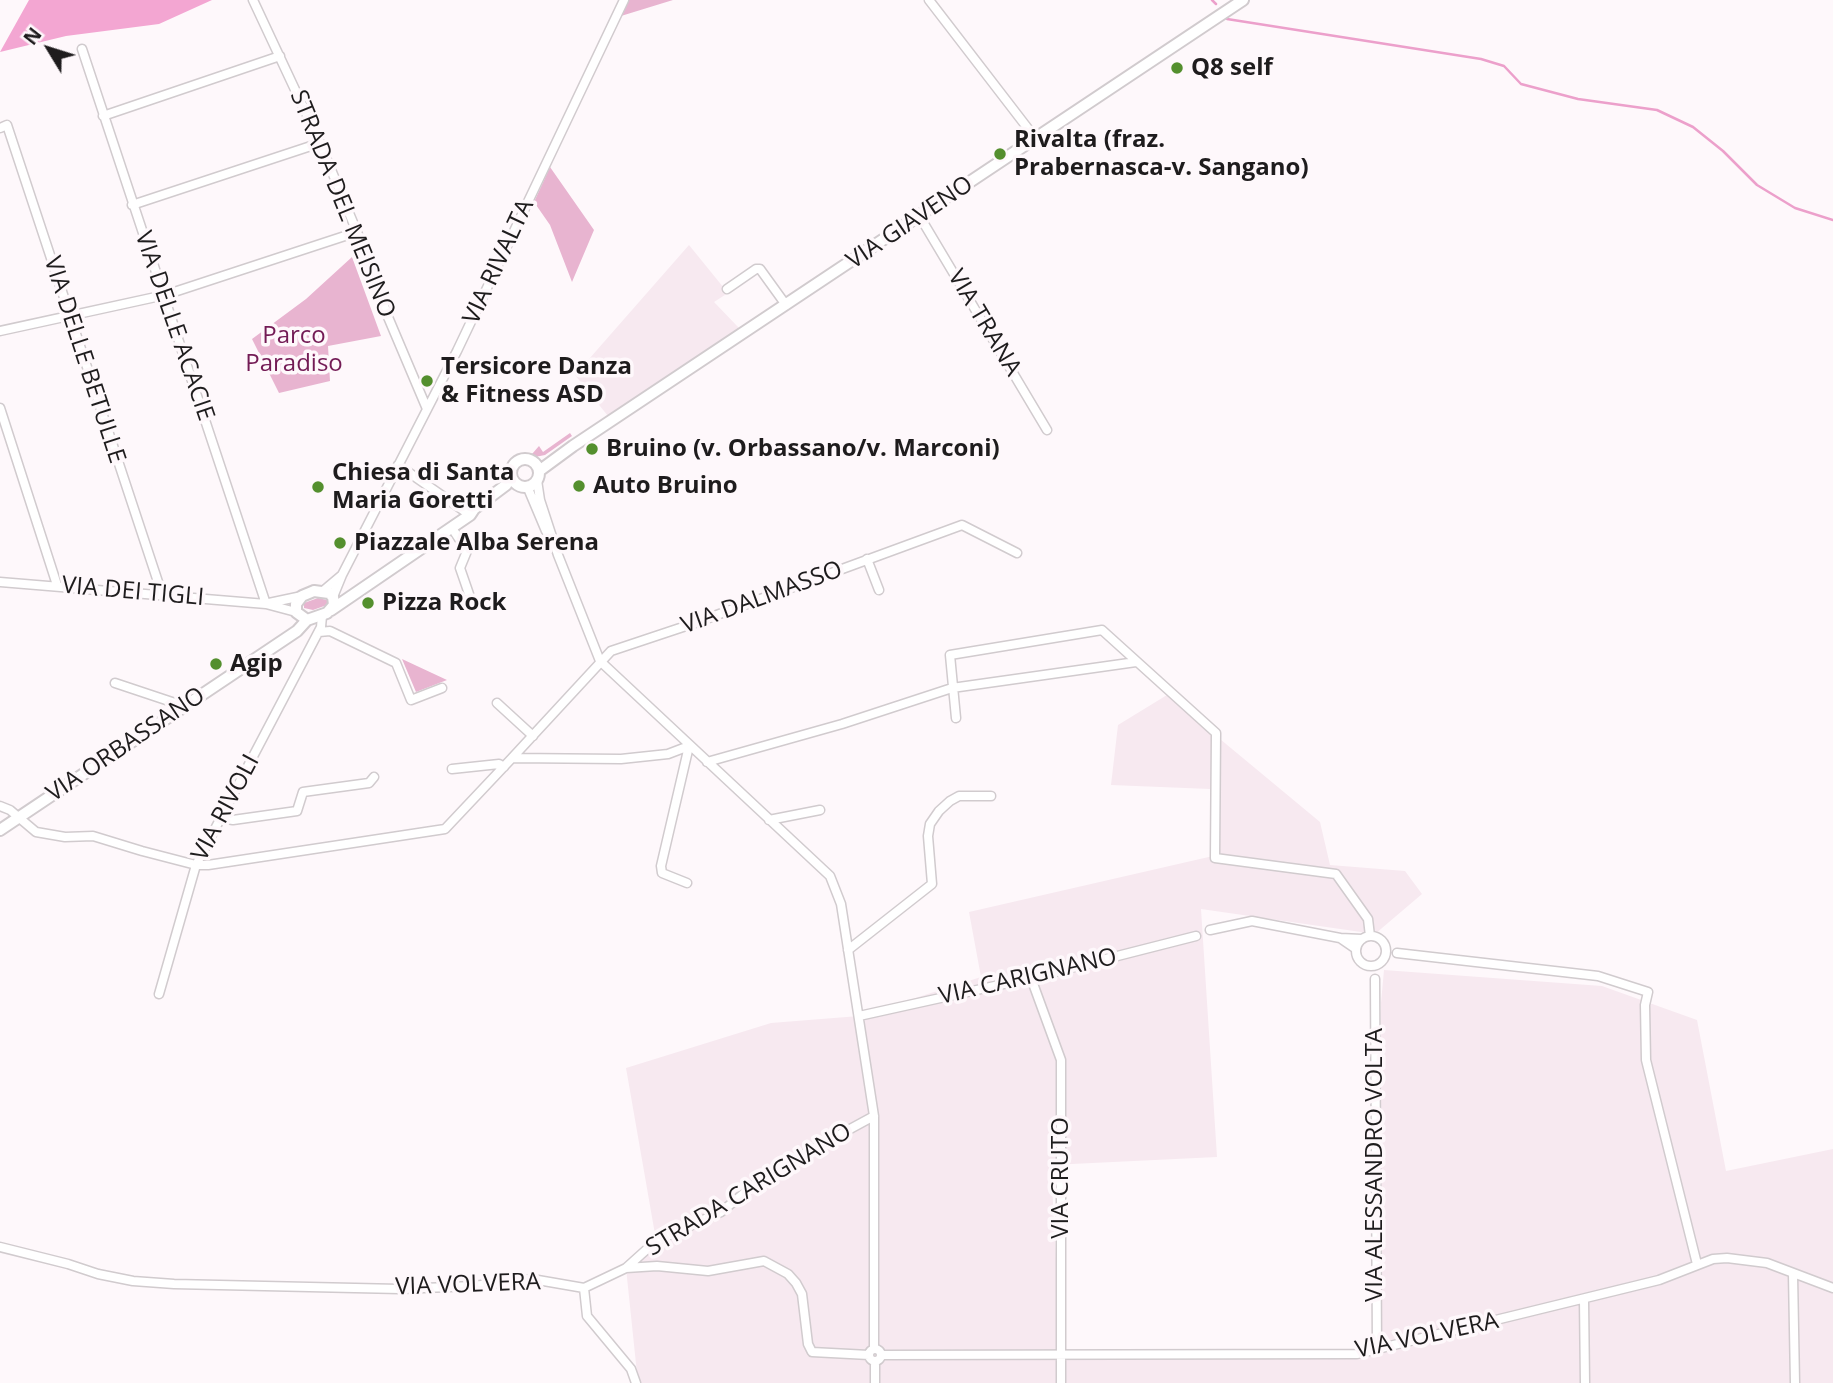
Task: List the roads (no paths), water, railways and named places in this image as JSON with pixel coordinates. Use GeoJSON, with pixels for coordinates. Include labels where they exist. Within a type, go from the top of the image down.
{"type":"FeatureCollection","features":[{"type":"Feature","properties":{"kind":"main road","name":"VIA GIAVENO"},"geometry":{"type":"LineString","coordinates":[[786,306],[1243,0]]}},
{"type":"Feature","properties":{"kind":"main road"},"geometry":{"type":"LineString","coordinates":[[301,616],[327,613],[786,306]]}},
{"type":"Feature","properties":{"kind":"main road"},"geometry":{"type":"LineString","coordinates":[[527,459],[532,477],[515,482],[512,467],[527,459]]}},
{"type":"Feature","properties":{"kind":"main road"},"geometry":{"type":"LineString","coordinates":[[470,515],[506,485],[512,476]]}},
{"type":"Feature","properties":{"kind":"main road"},"geometry":{"type":"LineString","coordinates":[[302,596],[314,591],[342,596],[369,583]]}},
{"type":"Feature","properties":{"kind":"main road"},"geometry":{"type":"LineString","coordinates":[[327,613],[334,605],[328,594]]}},
{"type":"Feature","properties":{"kind":"main road","name":"VIA ORBASSANO"},"geometry":{"type":"LineString","coordinates":[[0,830],[286,637],[301,616],[296,604],[302,596]]}},
{"type":"Feature","properties":{"kind":"street","name":"STRADA DEL MEISINO"},"geometry":{"type":"LineString","coordinates":[[253,0],[320,143],[426,409]]}},
{"type":"Feature","properties":{"kind":"street","name":"VIA RIVALTA"},"geometry":{"type":"LineString","coordinates":[[328,594],[342,575],[463,339],[624,0]]}},
{"type":"Feature","properties":{"kind":"street"},"geometry":{"type":"LineString","coordinates":[[929,0],[1036,139]]}},
{"type":"Feature","properties":{"kind":"street","name":"VIA DELLE ACACIE"},"geometry":{"type":"LineString","coordinates":[[82,49],[266,604]]}},
{"type":"Feature","properties":{"kind":"street"},"geometry":{"type":"LineString","coordinates":[[103,116],[280,56]]}},
{"type":"Feature","properties":{"kind":"street","name":"VIA DELLE BETULLE"},"geometry":{"type":"LineString","coordinates":[[4,127],[162,594]]}},
{"type":"Feature","properties":{"kind":"street"},"geometry":{"type":"LineString","coordinates":[[132,205],[320,143]]}},
{"type":"Feature","properties":{"kind":"street","name":"VIA TRANA"},"geometry":{"type":"LineString","coordinates":[[920,217],[1047,430]]}},
{"type":"Feature","properties":{"kind":"street"},"geometry":{"type":"LineString","coordinates":[[0,331],[165,295],[357,232]]}},
{"type":"Feature","properties":{"kind":"street"},"geometry":{"type":"LineString","coordinates":[[727,289],[760,269],[786,306]]}},
{"type":"Feature","properties":{"kind":"street"},"geometry":{"type":"LineString","coordinates":[[0,408],[57,585]]}},
{"type":"Feature","properties":{"kind":"street"},"geometry":{"type":"LineString","coordinates":[[398,465],[470,515]]}},
{"type":"Feature","properties":{"kind":"street"},"geometry":{"type":"LineString","coordinates":[[532,477],[558,555],[600,661],[830,876],[841,904],[874,1116],[875,1383]]}},
{"type":"Feature","properties":{"kind":"street","name":"VIA DALMASSO"},"geometry":{"type":"LineString","coordinates":[[196,865],[445,829],[611,651],[962,525],[1017,553]]}},
{"type":"Feature","properties":{"kind":"street"},"geometry":{"type":"LineString","coordinates":[[452,528],[467,551],[460,568],[469,594]]}},
{"type":"Feature","properties":{"kind":"street"},"geometry":{"type":"LineString","coordinates":[[867,559],[879,590]]}},
{"type":"Feature","properties":{"kind":"street","name":"VIA DEI TIGLI"},"geometry":{"type":"LineString","coordinates":[[0,582],[266,604],[301,616]]}},
{"type":"Feature","properties":{"kind":"street","name":"VIA DEI TIGLI"},"geometry":{"type":"LineString","coordinates":[[266,604],[302,596]]}},
{"type":"Feature","properties":{"kind":"street","name":"VIA RIVOLI"},"geometry":{"type":"LineString","coordinates":[[159,993],[196,865],[327,613]]}},
{"type":"Feature","properties":{"kind":"street"},"geometry":{"type":"LineString","coordinates":[[301,616],[319,632],[330,631],[396,663],[411,700],[442,688]]}},
{"type":"Feature","properties":{"kind":"street"},"geometry":{"type":"LineString","coordinates":[[956,718],[950,654],[1102,630],[1216,733],[1215,858],[1336,874],[1368,919],[1366,938],[1356,949]]}},
{"type":"Feature","properties":{"kind":"street"},"geometry":{"type":"LineString","coordinates":[[707,762],[842,724],[953,688],[1136,662]]}},
{"type":"Feature","properties":{"kind":"street"},"geometry":{"type":"LineString","coordinates":[[115,682],[184,706]]}},
{"type":"Feature","properties":{"kind":"street"},"geometry":{"type":"LineString","coordinates":[[497,703],[533,736]]}},
{"type":"Feature","properties":{"kind":"street"},"geometry":{"type":"LineString","coordinates":[[512,758],[621,759],[668,754],[689,746]]}},
{"type":"Feature","properties":{"kind":"street"},"geometry":{"type":"LineString","coordinates":[[687,883],[662,873],[661,866],[689,746]]}},
{"type":"Feature","properties":{"kind":"street"},"geometry":{"type":"LineString","coordinates":[[452,769],[499,764],[503,767]]}},
{"type":"Feature","properties":{"kind":"street"},"geometry":{"type":"LineString","coordinates":[[221,818],[233,820],[297,811],[303,792],[369,783],[374,777]]}},
{"type":"Feature","properties":{"kind":"street"},"geometry":{"type":"LineString","coordinates":[[848,950],[932,884],[928,836],[930,824],[939,811],[959,796],[991,796]]}},
{"type":"Feature","properties":{"kind":"street"},"geometry":{"type":"LineString","coordinates":[[0,806],[10,810],[36,832],[65,837],[93,836],[196,865]]}},
{"type":"Feature","properties":{"kind":"street"},"geometry":{"type":"LineString","coordinates":[[769,820],[820,810]]}},
{"type":"Feature","properties":{"kind":"street"},"geometry":{"type":"LineString","coordinates":[[1210,930],[1252,921],[1340,938],[1378,938],[1385,948],[1396,953],[1598,976],[1648,992],[1645,1005],[1646,1060],[1697,1264]]}},
{"type":"Feature","properties":{"kind":"street","name":"VIA CARIGNANO"},"geometry":{"type":"LineString","coordinates":[[859,1016],[1031,978],[1196,936]]}},
{"type":"Feature","properties":{"kind":"street"},"geometry":{"type":"LineString","coordinates":[[1340,938],[1356,949],[1358,958],[1375,979]]}},
{"type":"Feature","properties":{"kind":"street"},"geometry":{"type":"LineString","coordinates":[[1381,960],[1385,948]]}},
{"type":"Feature","properties":{"kind":"street"},"geometry":{"type":"LineString","coordinates":[[1365,964],[1396,953]]}},
{"type":"Feature","properties":{"kind":"street","name":"VIA ALESSANDRO VOLTA"},"geometry":{"type":"LineString","coordinates":[[1377,1350],[1375,979],[1381,960]]}},
{"type":"Feature","properties":{"kind":"street","name":"VIA CRUTO"},"geometry":{"type":"LineString","coordinates":[[1031,978],[1061,1060],[1061,1383]]}},
{"type":"Feature","properties":{"kind":"street","name":"STRADA CARIGNANO"},"geometry":{"type":"LineString","coordinates":[[626,1268],[656,1241],[721,1212],[769,1173],[874,1116]]}},
{"type":"Feature","properties":{"kind":"street","name":"VIA VOLVERA"},"geometry":{"type":"LineString","coordinates":[[0,1247],[98,1274],[160,1283],[400,1289],[472,1286],[532,1279],[584,1288],[626,1268],[657,1266],[708,1272],[764,1261],[793,1277],[802,1294],[807,1344],[812,1352],[875,1355],[1321,1355],[1377,1350],[1659,1280],[1713,1259],[1767,1263],[1833,1288]]}},
{"type":"Feature","properties":{"kind":"street"},"geometry":{"type":"LineString","coordinates":[[1793,1274],[1795,1383]]}},
{"type":"Feature","properties":{"kind":"street"},"geometry":{"type":"LineString","coordinates":[[584,1288],[587,1316],[631,1369],[636,1383]]}},
{"type":"Feature","properties":{"kind":"street"},"geometry":{"type":"LineString","coordinates":[[1584,1300],[1585,1383]]}},
{"type":"Feature","properties":{"kind":"waterway"},"geometry":{"type":"LineString","coordinates":[[1212,0],[1216,4]]}},
{"type":"Feature","properties":{"kind":"waterway"},"geometry":{"type":"LineString","coordinates":[[1227,19],[1481,59],[1504,66],[1521,84],[1578,99],[1657,110],[1693,127],[1723,151],[1757,185],[1795,208],[1833,220]]}},
{"type":"Feature","properties":{"kind":"place","name":"Q8 self"},"geometry":{"type":"Point","coordinates":[1177,68]}},
{"type":"Feature","properties":{"kind":"place","name":"Rivalta (fraz. Prabernasca-v. Sangano)"},"geometry":{"type":"Point","coordinates":[1000,154]}},
{"type":"Feature","properties":{"kind":"place","name":"Tersicore Danza & Fitness ASD"},"geometry":{"type":"Point","coordinates":[427,381]}},
{"type":"Feature","properties":{"kind":"place","name":"Bruino (v. Orbassano/v. Marconi)"},"geometry":{"type":"Point","coordinates":[592,449]}},
{"type":"Feature","properties":{"kind":"place","name":"Auto Bruino"},"geometry":{"type":"Point","coordinates":[579,486]}},
{"type":"Feature","properties":{"kind":"place","name":"Chiesa di Santa Maria Goretti"},"geometry":{"type":"Point","coordinates":[318,487]}},
{"type":"Feature","properties":{"kind":"place","name":"Piazzale Alba Serena"},"geometry":{"type":"Point","coordinates":[340,543]}},
{"type":"Feature","properties":{"kind":"place","name":"Pizza Rock"},"geometry":{"type":"Point","coordinates":[368,603]}},
{"type":"Feature","properties":{"kind":"place","name":"Agip"},"geometry":{"type":"Point","coordinates":[216,664]}},
{"type":"Feature","properties":{"kind":"park label","name":"Parco Paradiso"},"geometry":{"type":"Point","coordinates":[294,350]}}]}
